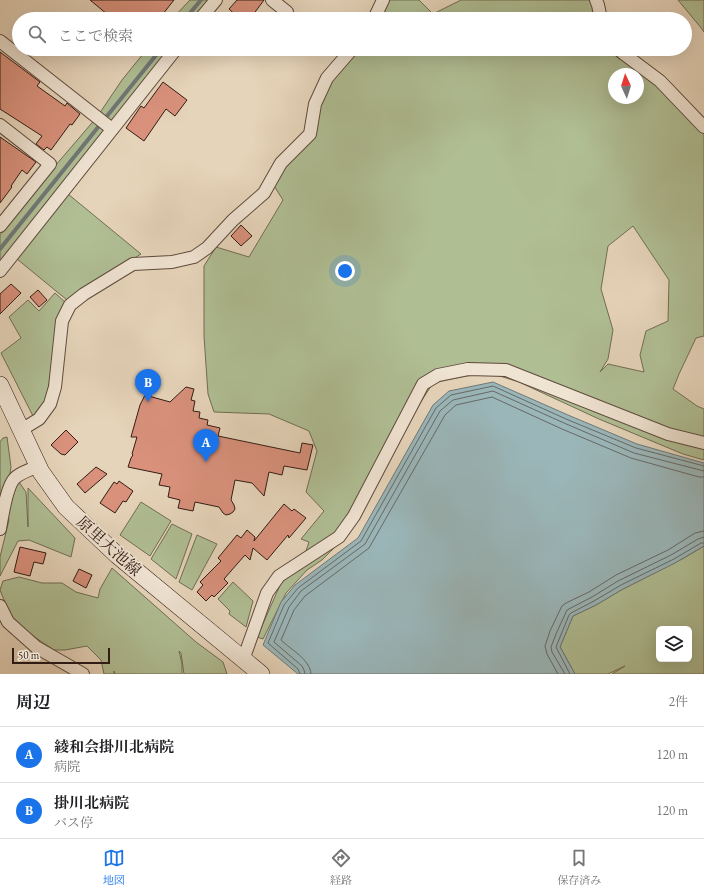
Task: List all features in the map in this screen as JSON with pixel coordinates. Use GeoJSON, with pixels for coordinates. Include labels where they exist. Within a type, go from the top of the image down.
{"type":"FeatureCollection","features":[{"type":"Feature","properties":{"kind":"main road","name":"原里大池線"},"geometry":{"type":"LineString","coordinates":[[0,384],[41,472],[66,508],[117,555],[260,674]]}},
{"type":"Feature","properties":{"kind":"street"},"geometry":{"type":"LineString","coordinates":[[206,12],[216,0]]}},
{"type":"Feature","properties":{"kind":"street"},"geometry":{"type":"LineString","coordinates":[[272,0],[287,12]]}},
{"type":"Feature","properties":{"kind":"street"},"geometry":{"type":"LineString","coordinates":[[377,12],[383,0]]}},
{"type":"Feature","properties":{"kind":"street"},"geometry":{"type":"LineString","coordinates":[[596,0],[600,12]]}},
{"type":"Feature","properties":{"kind":"street"},"geometry":{"type":"LineString","coordinates":[[0,41],[12,50]]}},
{"type":"Feature","properties":{"kind":"street"},"geometry":{"type":"LineString","coordinates":[[19,56],[112,129]]}},
{"type":"Feature","properties":{"kind":"street"},"geometry":{"type":"LineString","coordinates":[[0,271],[170,56]]}},
{"type":"Feature","properties":{"kind":"street"},"geometry":{"type":"LineString","coordinates":[[21,430],[39,419],[50,404],[55,387],[62,321],[70,305],[84,294],[133,264],[172,262],[194,257],[208,248],[233,220],[264,193],[281,164],[310,134],[315,104],[327,78],[346,56]]}},
{"type":"Feature","properties":{"kind":"street"},"geometry":{"type":"LineString","coordinates":[[627,56],[660,80],[704,127]]}},
{"type":"Feature","properties":{"kind":"street"},"geometry":{"type":"LineString","coordinates":[[0,125],[50,164],[0,226]]}},
{"type":"Feature","properties":{"kind":"street"},"geometry":{"type":"LineString","coordinates":[[243,660],[267,592],[279,576],[339,537],[354,516],[423,384],[438,375],[468,369],[506,370],[668,434],[704,443]]}},
{"type":"Feature","properties":{"kind":"street"},"geometry":{"type":"LineString","coordinates":[[0,529],[11,481],[16,476],[38,466]]}},
{"type":"Feature","properties":{"kind":"street"},"geometry":{"type":"LineString","coordinates":[[0,606],[8,622],[36,647],[83,674]]}},
{"type":"Feature","properties":{"kind":"green space"},"geometry":{"type":"Polygon","coordinates":[[[190,0],[211,0],[201,12],[179,12],[190,0]]]}},
{"type":"Feature","properties":{"kind":"green space"},"geometry":{"type":"Polygon","coordinates":[[[382,0],[419,0],[431,12],[376,12],[382,0]]]}},
{"type":"Feature","properties":{"kind":"green space"},"geometry":{"type":"Polygon","coordinates":[[[461,0],[595,0],[598,12],[437,12],[461,0]]]}},
{"type":"Feature","properties":{"kind":"green space"},"geometry":{"type":"Polygon","coordinates":[[[678,0],[704,0],[704,32],[692,17],[692,12],[688,12],[678,0]]]}},
{"type":"Feature","properties":{"kind":"green space"},"geometry":{"type":"Polygon","coordinates":[[[141,56],[165,56],[0,263],[0,235],[55,166],[97,117],[122,80],[141,56]]]}},
{"type":"Feature","properties":{"kind":"green space"},"geometry":{"type":"Polygon","coordinates":[[[347,56],[627,56],[640,68],[608,68],[608,104],[644,104],[644,72],[704,128],[704,336],[696,338],[673,389],[697,406],[704,409],[704,460],[683,454],[599,419],[519,382],[487,372],[433,383],[346,536],[322,560],[307,570],[286,593],[263,639],[257,637],[281,583],[298,568],[293,560],[306,551],[309,542],[301,539],[324,511],[306,492],[317,451],[309,431],[269,414],[214,412],[208,394],[204,336],[204,266],[216,247],[249,257],[283,200],[271,181],[311,131],[315,104],[347,56]],[[633,226],[608,246],[601,289],[613,330],[608,359],[600,372],[608,364],[644,372],[640,355],[646,331],[668,321],[669,280],[633,226]]]}},
{"type":"Feature","properties":{"kind":"green space"},"geometry":{"type":"Polygon","coordinates":[[[68,194],[141,254],[67,300],[17,259],[68,194]]]}},
{"type":"Feature","properties":{"kind":"green space"},"geometry":{"type":"Polygon","coordinates":[[[55,293],[66,303],[45,403],[42,410],[33,416],[1,353],[21,338],[9,317],[28,300],[39,311],[55,293]]]}},
{"type":"Feature","properties":{"kind":"green space"},"geometry":{"type":"Polygon","coordinates":[[[7,437],[11,467],[9,479],[0,507],[0,442],[3,438],[7,437]]]}},
{"type":"Feature","properties":{"kind":"green space"},"geometry":{"type":"Polygon","coordinates":[[[19,482],[26,492],[28,527],[28,488],[75,538],[71,557],[29,540],[18,541],[0,576],[0,557],[9,520],[8,515],[13,488],[19,482]]]}},
{"type":"Feature","properties":{"kind":"green space"},"geometry":{"type":"Polygon","coordinates":[[[141,502],[171,521],[150,556],[120,535],[141,502]]]}},
{"type":"Feature","properties":{"kind":"green space"},"geometry":{"type":"Polygon","coordinates":[[[172,524],[192,534],[176,579],[151,559],[172,524]]]}},
{"type":"Feature","properties":{"kind":"green space"},"geometry":{"type":"Polygon","coordinates":[[[197,535],[217,544],[192,590],[179,582],[197,535]]]}},
{"type":"Feature","properties":{"kind":"green space"},"geometry":{"type":"Polygon","coordinates":[[[704,546],[704,674],[612,674],[625,666],[608,674],[575,674],[560,647],[573,616],[596,605],[623,589],[684,558],[704,546]]]}},
{"type":"Feature","properties":{"kind":"green space"},"geometry":{"type":"Polygon","coordinates":[[[112,568],[196,642],[223,662],[227,674],[184,674],[181,653],[179,651],[182,664],[182,674],[115,674],[114,671],[114,674],[104,674],[101,660],[87,646],[65,650],[54,650],[30,634],[10,615],[0,590],[3,581],[19,577],[42,583],[62,583],[76,592],[98,598],[100,589],[112,568]]]}},
{"type":"Feature","properties":{"kind":"green space"},"geometry":{"type":"Polygon","coordinates":[[[233,582],[253,601],[246,627],[229,614],[230,611],[218,599],[233,582]]]}},
{"type":"Feature","properties":{"kind":"water"},"geometry":{"type":"Polygon","coordinates":[[[493,382],[637,444],[704,463],[704,546],[675,563],[573,616],[560,647],[575,674],[298,674],[263,645],[281,602],[295,585],[358,538],[433,405],[449,391],[493,382]]]}},
{"type":"Feature","properties":{"kind":"building"},"geometry":{"type":"Polygon","coordinates":[[[90,0],[174,0],[165,12],[105,12],[90,0]]]}},
{"type":"Feature","properties":{"kind":"building"},"geometry":{"type":"Polygon","coordinates":[[[237,0],[264,0],[255,12],[232,12],[229,9],[237,0]]]}},
{"type":"Feature","properties":{"kind":"building"},"geometry":{"type":"Polygon","coordinates":[[[0,52],[40,82],[37,86],[65,106],[67,103],[80,114],[72,125],[70,124],[51,150],[47,147],[44,150],[36,144],[42,136],[0,109],[0,52]]]}},
{"type":"Feature","properties":{"kind":"building"},"geometry":{"type":"Polygon","coordinates":[[[163,82],[187,100],[175,116],[166,109],[144,141],[126,128],[141,106],[144,108],[163,82]]]}},
{"type":"Feature","properties":{"kind":"building"},"geometry":{"type":"Polygon","coordinates":[[[0,137],[36,162],[27,174],[22,170],[0,203],[0,137]]]}},
{"type":"Feature","properties":{"kind":"building"},"geometry":{"type":"Polygon","coordinates":[[[241,225],[252,236],[241,246],[231,236],[241,225]]]}},
{"type":"Feature","properties":{"kind":"building"},"geometry":{"type":"Polygon","coordinates":[[[11,284],[21,293],[0,314],[0,294],[11,284]]]}},
{"type":"Feature","properties":{"kind":"building"},"geometry":{"type":"Polygon","coordinates":[[[38,290],[47,300],[39,307],[30,297],[38,290]]]}},
{"type":"Feature","properties":{"kind":"building"},"geometry":{"type":"Polygon","coordinates":[[[186,387],[194,389],[191,400],[195,401],[193,411],[200,412],[199,418],[208,420],[207,425],[220,428],[218,436],[300,453],[302,443],[313,445],[307,470],[284,466],[282,475],[269,472],[264,496],[252,483],[235,480],[231,500],[235,509],[230,514],[226,515],[219,507],[195,502],[193,511],[178,508],[180,500],[168,497],[170,487],[159,485],[162,474],[128,467],[133,455],[137,437],[131,437],[140,405],[145,395],[170,402],[186,387]]]}},
{"type":"Feature","properties":{"kind":"building"},"geometry":{"type":"Polygon","coordinates":[[[66,430],[78,442],[65,455],[61,454],[51,445],[66,430]]]}},
{"type":"Feature","properties":{"kind":"building"},"geometry":{"type":"Polygon","coordinates":[[[96,467],[107,474],[85,493],[77,484],[96,467]]]}},
{"type":"Feature","properties":{"kind":"building"},"geometry":{"type":"Polygon","coordinates":[[[119,481],[133,491],[126,502],[123,501],[115,513],[100,503],[114,482],[117,484],[119,481]]]}},
{"type":"Feature","properties":{"kind":"building"},"geometry":{"type":"Polygon","coordinates":[[[284,504],[292,511],[294,509],[306,518],[289,538],[288,535],[267,560],[253,548],[250,560],[245,555],[224,579],[228,583],[214,597],[212,595],[206,601],[197,592],[203,585],[200,582],[221,561],[218,558],[237,535],[241,538],[247,530],[255,537],[254,541],[284,504]]]}},
{"type":"Feature","properties":{"kind":"building"},"geometry":{"type":"Polygon","coordinates":[[[20,547],[46,553],[43,564],[34,562],[30,576],[14,572],[20,547]]]}},
{"type":"Feature","properties":{"kind":"building"},"geometry":{"type":"Polygon","coordinates":[[[79,569],[92,575],[86,588],[73,581],[79,569]]]}},
{"type":"Feature","properties":{"kind":"waterway"},"geometry":{"type":"LineString","coordinates":[[191,12],[201,0]]}},
{"type":"Feature","properties":{"kind":"waterway"},"geometry":{"type":"LineString","coordinates":[[0,249],[155,56]]}},
{"type":"Feature","properties":{"kind":"place","name":"掛川北病院"},"geometry":{"type":"Point","coordinates":[148,402]}},
{"type":"Feature","properties":{"kind":"place","name":"綾和会掛川北病院"},"geometry":{"type":"Point","coordinates":[206,462]}}]}
